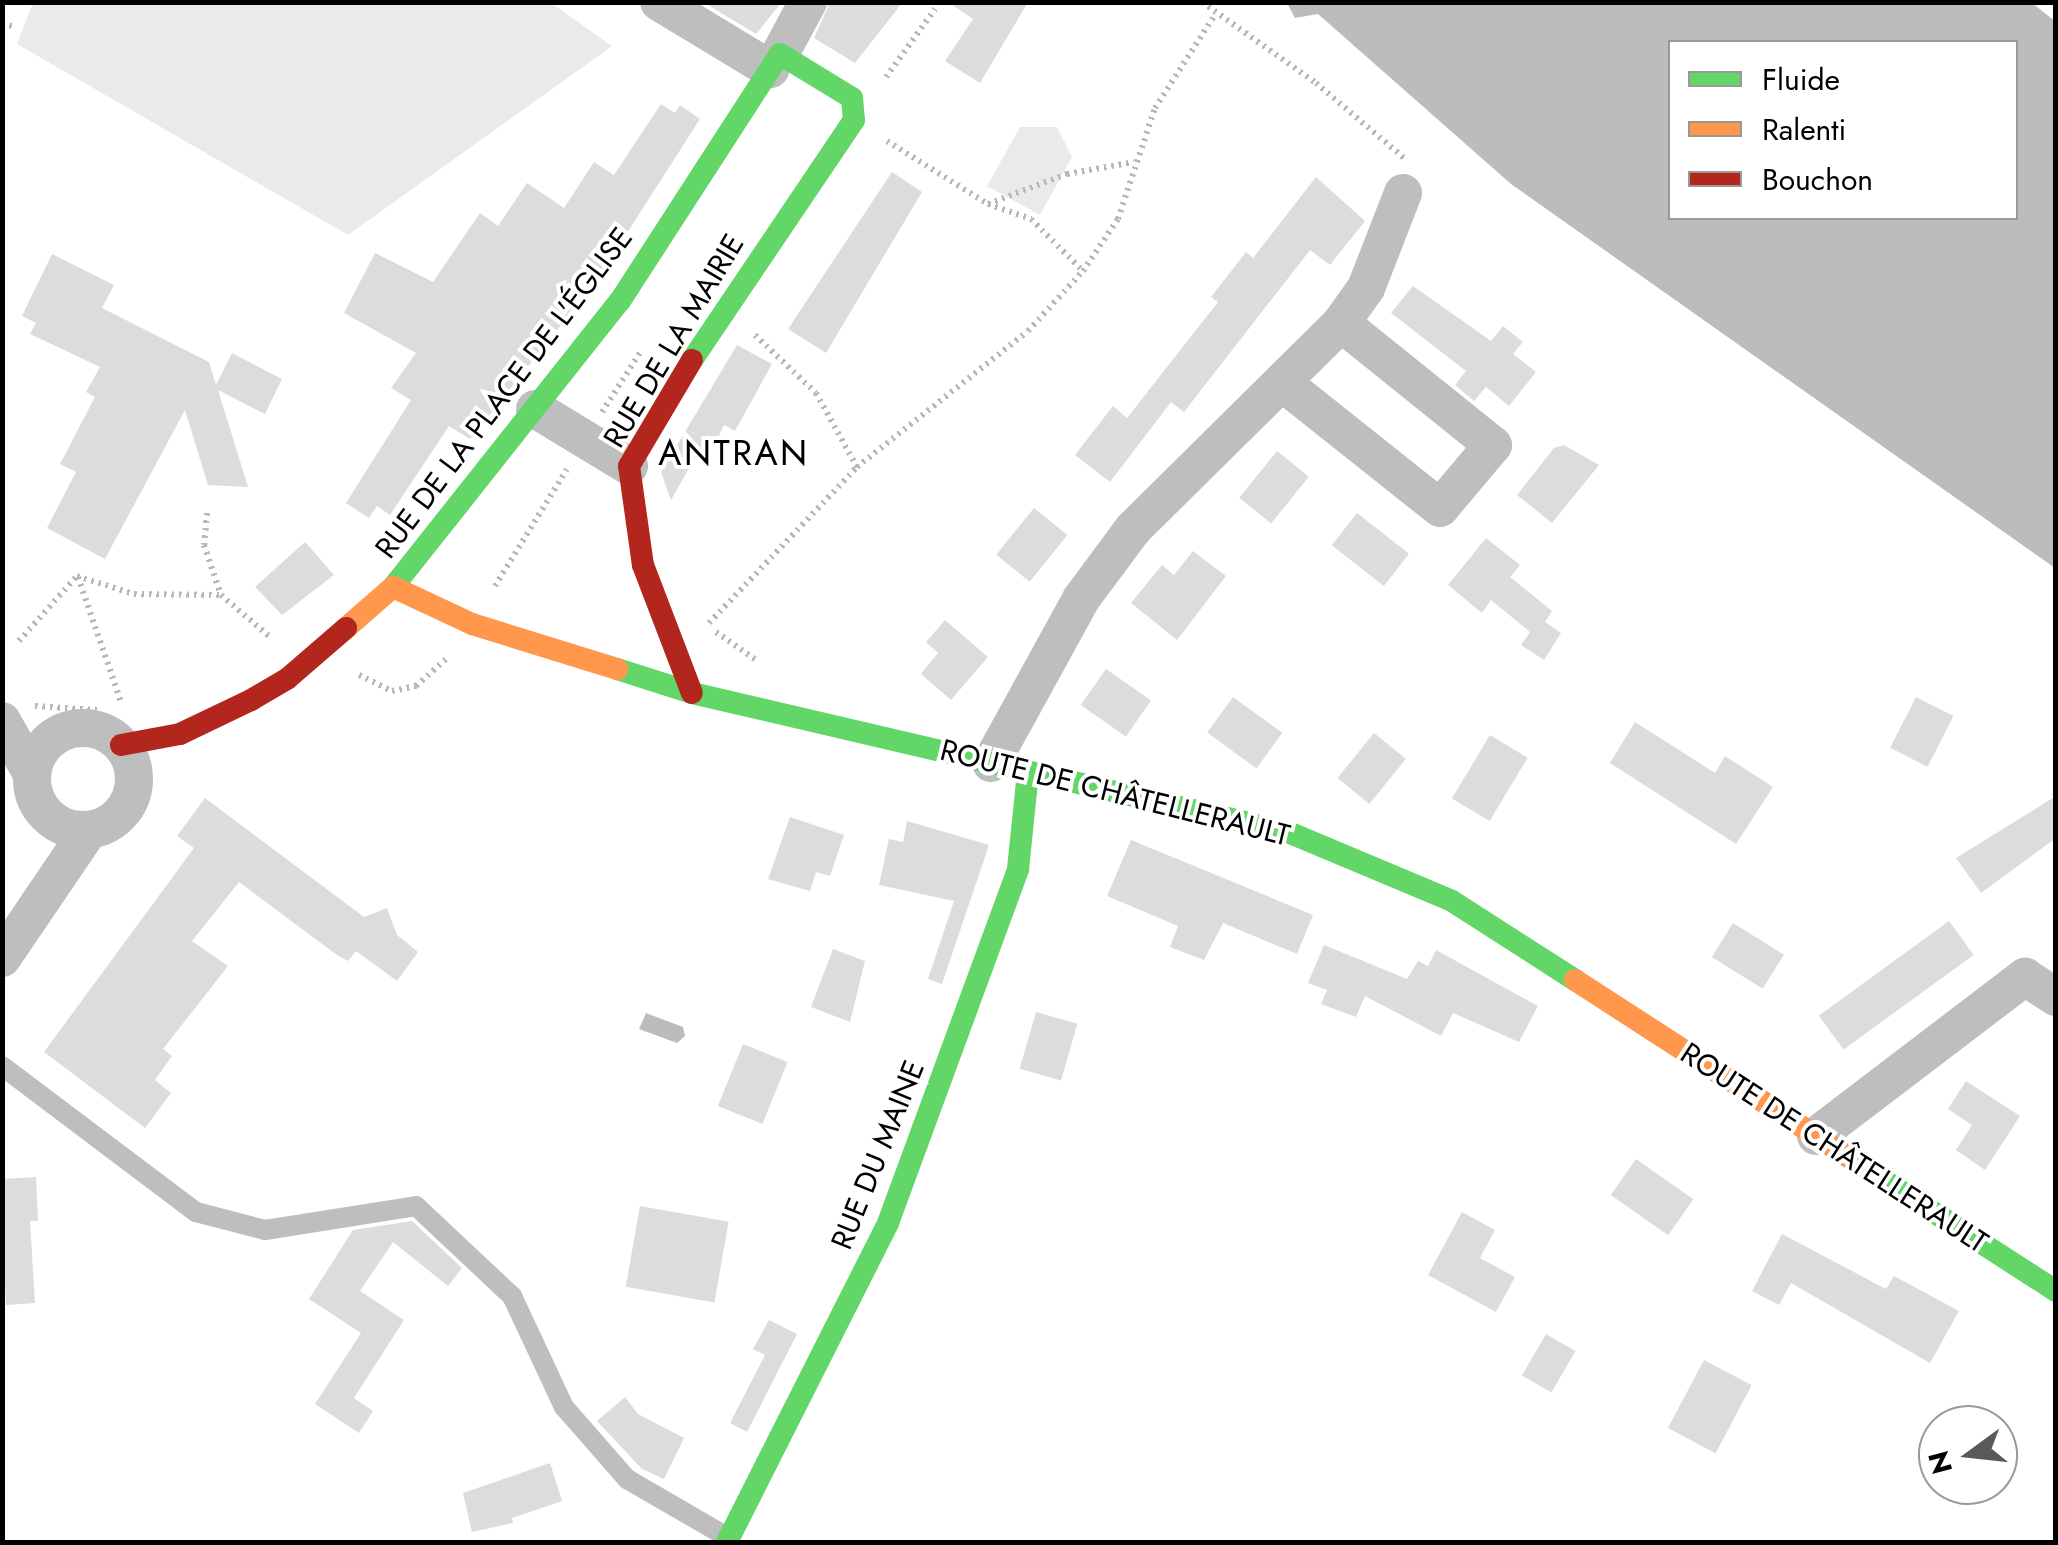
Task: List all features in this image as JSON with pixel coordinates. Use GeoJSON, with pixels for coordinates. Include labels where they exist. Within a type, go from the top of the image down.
{"type":"FeatureCollection","features":[{"type":"Feature","properties":{"kind":"street"},"geometry":{"type":"LineString","coordinates":[[659,2],[775,62],[853,109]]}},
{"type":"Feature","properties":{"kind":"street"},"geometry":{"type":"LineString","coordinates":[[775,62],[808,2]]}},
{"type":"Feature","properties":{"kind":"street","name":"RUE DE LA PLACE DE L'ÉGLISE"},"geometry":{"type":"LineString","coordinates":[[393,587],[620,301],[775,62]]}},
{"type":"Feature","properties":{"kind":"street","name":"RUE DE LA MAIRIE"},"geometry":{"type":"LineString","coordinates":[[692,693],[644,565],[629,466],[722,311],[853,109]]}},
{"type":"Feature","properties":{"kind":"street"},"geometry":{"type":"LineString","coordinates":[[991,763],[1081,599],[1133,529],[1284,384],[1341,323],[1366,288],[1404,193]]}},
{"type":"Feature","properties":{"kind":"street"},"geometry":{"type":"LineString","coordinates":[[1284,384],[1440,508],[1493,445],[1341,323]]}},
{"type":"Feature","properties":{"kind":"street"},"geometry":{"type":"LineString","coordinates":[[535,409],[629,466]]}},
{"type":"Feature","properties":{"kind":"street"},"geometry":{"type":"LineString","coordinates":[[2,958],[89,830],[115,819],[134,781],[180,734],[287,679],[393,587]]}},
{"type":"Feature","properties":{"kind":"street","name":"ROUTE DE CHÂTELLERAULT"},"geometry":{"type":"LineString","coordinates":[[393,587],[472,624],[692,693],[1288,832],[1452,901],[2056,1292]]}},
{"type":"Feature","properties":{"kind":"street"},"geometry":{"type":"LineString","coordinates":[[2,719],[57,735],[91,728],[180,734]]}},
{"type":"Feature","properties":{"kind":"street"},"geometry":{"type":"LineString","coordinates":[[2,719],[32,774],[39,805],[50,818],[89,830]]}},
{"type":"Feature","properties":{"kind":"street"},"geometry":{"type":"LineString","coordinates":[[123,729],[134,781]]}},
{"type":"Feature","properties":{"kind":"street"},"geometry":{"type":"LineString","coordinates":[[32,774],[36,759],[57,735]]}},
{"type":"Feature","properties":{"kind":"street","name":"RUE DU MAINE"},"geometry":{"type":"LineString","coordinates":[[728,1540],[895,1205],[1018,869],[1028,772]]}},
{"type":"Feature","properties":{"kind":"street"},"geometry":{"type":"LineString","coordinates":[[48,886],[50,818]]}},
{"type":"Feature","properties":{"kind":"street"},"geometry":{"type":"LineString","coordinates":[[1816,1136],[2025,977],[2056,998]]}},
{"type":"Feature","properties":{"kind":"lane"},"geometry":{"type":"LineString","coordinates":[[2,1066],[196,1212],[265,1230],[416,1206],[512,1296],[564,1407],[627,1479],[728,1540]]}},
{"type":"Feature","properties":{"kind":"path"},"geometry":{"type":"LineString","coordinates":[[1202,2],[1214,16],[1316,83],[1402,151],[1408,170],[1404,193]]}},
{"type":"Feature","properties":{"kind":"path"},"geometry":{"type":"LineString","coordinates":[[677,652],[857,467],[1014,343],[1083,272],[1118,219],[1156,108],[1214,16]]}},
{"type":"Feature","properties":{"kind":"path"},"geometry":{"type":"LineString","coordinates":[[853,109],[988,204],[1031,219],[1083,272]]}},
{"type":"Feature","properties":{"kind":"path"},"geometry":{"type":"LineString","coordinates":[[988,204],[1066,174],[1135,162]]}},
{"type":"Feature","properties":{"kind":"path"},"geometry":{"type":"LineString","coordinates":[[722,311],[778,352],[816,393],[857,467]]}},
{"type":"Feature","properties":{"kind":"path"},"geometry":{"type":"LineString","coordinates":[[77,576],[134,594],[221,595]]}},
{"type":"Feature","properties":{"kind":"path"},"geometry":{"type":"LineString","coordinates":[[18,641],[77,576]]}},
{"type":"Feature","properties":{"kind":"path"},"geometry":{"type":"LineString","coordinates":[[77,576],[123,729]]}},
{"type":"Feature","properties":{"kind":"shaded area"},"geometry":{"type":"Polygon","coordinates":[[[33,3],[551,3],[612,46],[348,235],[17,44],[33,3]]]}},
{"type":"Feature","properties":{"kind":"shaded area"},"geometry":{"type":"Polygon","coordinates":[[[1287,3],[2032,3],[2056,22],[2055,568],[1511,184],[1318,14],[1295,18],[1287,3]]]}},
{"type":"Feature","properties":{"kind":"shaded area"},"geometry":{"type":"Polygon","coordinates":[[[1020,127],[1057,127],[1072,157],[1040,215],[987,186],[1020,127]]]}},
{"type":"Feature","properties":{"kind":"shaded area"},"geometry":{"type":"Polygon","coordinates":[[[646,1013],[683,1027],[685,1036],[677,1043],[639,1029],[646,1013]]]}},
{"type":"Feature","properties":{"kind":"building"},"geometry":{"type":"Polygon","coordinates":[[[703,2],[782,2],[756,34],[703,2]]]}},
{"type":"Feature","properties":{"kind":"building"},"geometry":{"type":"Polygon","coordinates":[[[830,2],[903,2],[855,63],[814,38],[830,2]]]}},
{"type":"Feature","properties":{"kind":"building"},"geometry":{"type":"Polygon","coordinates":[[[948,2],[1028,2],[980,83],[945,61],[973,19],[948,2]]]}},
{"type":"Feature","properties":{"kind":"building"},"geometry":{"type":"Polygon","coordinates":[[[661,104],[675,113],[680,105],[700,119],[595,283],[470,439],[449,426],[390,515],[377,506],[369,518],[346,503],[411,400],[391,388],[416,353],[344,313],[375,253],[433,282],[480,213],[498,226],[527,183],[564,208],[594,162],[614,175],[661,104]]]}},
{"type":"Feature","properties":{"kind":"building"},"geometry":{"type":"Polygon","coordinates":[[[892,172],[922,192],[826,353],[788,329],[892,172]]]}},
{"type":"Feature","properties":{"kind":"building"},"geometry":{"type":"Polygon","coordinates":[[[1316,177],[1365,221],[1330,265],[1310,250],[1184,412],[1171,402],[1110,482],[1075,455],[1113,406],[1127,418],[1218,302],[1211,297],[1246,252],[1253,258],[1316,177]]]}},
{"type":"Feature","properties":{"kind":"building"},"geometry":{"type":"Polygon","coordinates":[[[52,254],[114,285],[102,308],[209,362],[216,385],[232,353],[282,379],[265,414],[218,390],[248,487],[208,485],[185,410],[105,559],[47,528],[76,472],[60,464],[95,397],[86,392],[100,367],[30,334],[36,323],[22,316],[52,254]]]}},
{"type":"Feature","properties":{"kind":"building"},"geometry":{"type":"Polygon","coordinates":[[[1413,286],[1491,341],[1503,326],[1523,342],[1513,354],[1536,372],[1509,406],[1486,387],[1474,401],[1455,385],[1466,371],[1391,313],[1413,286]]]}},
{"type":"Feature","properties":{"kind":"building"},"geometry":{"type":"Polygon","coordinates":[[[737,345],[772,364],[735,431],[724,425],[717,440],[708,435],[671,500],[661,472],[737,345]]]}},
{"type":"Feature","properties":{"kind":"building"},"geometry":{"type":"Polygon","coordinates":[[[1564,445],[1599,465],[1552,523],[1517,495],[1554,448],[1564,445]]]}},
{"type":"Feature","properties":{"kind":"building"},"geometry":{"type":"Polygon","coordinates":[[[1277,451],[1309,477],[1271,523],[1239,498],[1277,451]]]}},
{"type":"Feature","properties":{"kind":"building"},"geometry":{"type":"Polygon","coordinates":[[[1034,508],[1067,535],[1030,582],[996,555],[1034,508]]]}},
{"type":"Feature","properties":{"kind":"building"},"geometry":{"type":"Polygon","coordinates":[[[1357,513],[1409,554],[1384,586],[1332,545],[1357,513]]]}},
{"type":"Feature","properties":{"kind":"building"},"geometry":{"type":"Polygon","coordinates":[[[1486,538],[1520,565],[1510,577],[1552,611],[1545,622],[1561,633],[1544,660],[1521,645],[1530,632],[1491,600],[1482,613],[1448,585],[1486,538]]]}},
{"type":"Feature","properties":{"kind":"building"},"geometry":{"type":"Polygon","coordinates":[[[305,542],[334,575],[282,615],[255,587],[305,542]]]}},
{"type":"Feature","properties":{"kind":"building"},"geometry":{"type":"Polygon","coordinates":[[[1193,551],[1226,576],[1177,640],[1131,603],[1162,565],[1174,575],[1193,551]]]}},
{"type":"Feature","properties":{"kind":"building"},"geometry":{"type":"Polygon","coordinates":[[[945,620],[988,657],[951,700],[921,674],[938,653],[926,642],[945,620]]]}},
{"type":"Feature","properties":{"kind":"building"},"geometry":{"type":"Polygon","coordinates":[[[1106,669],[1151,701],[1126,737],[1081,705],[1106,669]]]}},
{"type":"Feature","properties":{"kind":"building"},"geometry":{"type":"Polygon","coordinates":[[[1233,697],[1282,733],[1256,768],[1207,733],[1233,697]]]}},
{"type":"Feature","properties":{"kind":"building"},"geometry":{"type":"Polygon","coordinates":[[[1916,697],[1953,716],[1928,767],[1890,748],[1916,697]]]}},
{"type":"Feature","properties":{"kind":"building"},"geometry":{"type":"Polygon","coordinates":[[[1635,722],[1715,773],[1725,756],[1773,787],[1736,844],[1610,763],[1635,722]]]}},
{"type":"Feature","properties":{"kind":"building"},"geometry":{"type":"Polygon","coordinates":[[[1374,733],[1406,759],[1369,804],[1337,778],[1374,733]]]}},
{"type":"Feature","properties":{"kind":"building"},"geometry":{"type":"Polygon","coordinates":[[[1490,735],[1528,758],[1490,821],[1452,798],[1490,735]]]}},
{"type":"Feature","properties":{"kind":"building"},"geometry":{"type":"Polygon","coordinates":[[[2056,796],[2056,838],[1981,893],[1956,858],[2056,796]]]}},
{"type":"Feature","properties":{"kind":"building"},"geometry":{"type":"Polygon","coordinates":[[[205,798],[364,917],[387,908],[397,935],[418,952],[397,981],[356,951],[348,961],[337,955],[239,882],[192,941],[228,966],[163,1049],[172,1056],[155,1080],[171,1093],[145,1128],[44,1052],[194,848],[177,836],[205,798]]]}},
{"type":"Feature","properties":{"kind":"building"},"geometry":{"type":"Polygon","coordinates":[[[790,817],[844,835],[830,876],[816,872],[810,891],[768,879],[790,817]]]}},
{"type":"Feature","properties":{"kind":"building"},"geometry":{"type":"Polygon","coordinates":[[[907,821],[989,845],[942,984],[928,979],[954,901],[879,885],[889,839],[903,842],[907,821]]]}},
{"type":"Feature","properties":{"kind":"building"},"geometry":{"type":"Polygon","coordinates":[[[1131,840],[1313,915],[1297,954],[1223,923],[1204,960],[1170,947],[1178,926],[1107,896],[1131,840]]]}},
{"type":"Feature","properties":{"kind":"building"},"geometry":{"type":"Polygon","coordinates":[[[1949,921],[1974,955],[1843,1050],[1819,1016],[1949,921]]]}},
{"type":"Feature","properties":{"kind":"building"},"geometry":{"type":"Polygon","coordinates":[[[1733,923],[1784,955],[1763,989],[1712,957],[1733,923]]]}},
{"type":"Feature","properties":{"kind":"building"},"geometry":{"type":"Polygon","coordinates":[[[1324,945],[1407,979],[1418,961],[1428,966],[1436,950],[1538,1006],[1519,1042],[1453,1013],[1441,1036],[1365,996],[1356,1017],[1321,1004],[1327,990],[1308,983],[1324,945]]]}},
{"type":"Feature","properties":{"kind":"building"},"geometry":{"type":"Polygon","coordinates":[[[833,949],[865,961],[850,1022],[811,1007],[833,949]]]}},
{"type":"Feature","properties":{"kind":"building"},"geometry":{"type":"Polygon","coordinates":[[[1036,1012],[1077,1024],[1061,1081],[1020,1069],[1036,1012]]]}},
{"type":"Feature","properties":{"kind":"building"},"geometry":{"type":"Polygon","coordinates":[[[743,1044],[788,1062],[762,1124],[718,1106],[743,1044]]]}},
{"type":"Feature","properties":{"kind":"building"},"geometry":{"type":"Polygon","coordinates":[[[1966,1081],[2020,1116],[1985,1170],[1956,1150],[1972,1125],[1948,1109],[1966,1081]]]}},
{"type":"Feature","properties":{"kind":"building"},"geometry":{"type":"Polygon","coordinates":[[[1636,1159],[1693,1199],[1668,1235],[1611,1195],[1636,1159]]]}},
{"type":"Feature","properties":{"kind":"building"},"geometry":{"type":"Polygon","coordinates":[[[36,1177],[38,1221],[30,1221],[35,1303],[6,1305],[2,1179],[36,1177]]]}},
{"type":"Feature","properties":{"kind":"building"},"geometry":{"type":"Polygon","coordinates":[[[640,1206],[729,1222],[714,1302],[626,1287],[640,1206]]]}},
{"type":"Feature","properties":{"kind":"building"},"geometry":{"type":"Polygon","coordinates":[[[1462,1212],[1495,1230],[1480,1258],[1515,1277],[1496,1312],[1428,1275],[1462,1212]]]}},
{"type":"Feature","properties":{"kind":"building"},"geometry":{"type":"Polygon","coordinates":[[[412,1221],[462,1268],[448,1286],[393,1242],[360,1291],[404,1320],[354,1398],[373,1411],[359,1433],[315,1404],[361,1333],[309,1299],[353,1230],[412,1221]]]}},
{"type":"Feature","properties":{"kind":"building"},"geometry":{"type":"Polygon","coordinates":[[[1782,1234],[1886,1289],[1894,1276],[1959,1311],[1930,1363],[1791,1283],[1779,1305],[1752,1291],[1782,1234]]]}},
{"type":"Feature","properties":{"kind":"building"},"geometry":{"type":"Polygon","coordinates":[[[769,1320],[797,1334],[747,1432],[730,1423],[765,1355],[753,1349],[769,1320]]]}},
{"type":"Feature","properties":{"kind":"building"},"geometry":{"type":"Polygon","coordinates":[[[1546,1334],[1575,1351],[1551,1393],[1522,1376],[1546,1334]]]}},
{"type":"Feature","properties":{"kind":"building"},"geometry":{"type":"Polygon","coordinates":[[[1704,1360],[1752,1385],[1716,1453],[1668,1428],[1704,1360]]]}},
{"type":"Feature","properties":{"kind":"building"},"geometry":{"type":"Polygon","coordinates":[[[625,1397],[638,1414],[684,1438],[664,1479],[642,1469],[597,1421],[625,1397]]]}},
{"type":"Feature","properties":{"kind":"building"},"geometry":{"type":"Polygon","coordinates":[[[550,1463],[562,1501],[512,1518],[513,1523],[472,1532],[463,1493],[550,1463]]]}},
{"type":"Feature","properties":{"kind":"traffic: fast"},"geometry":{"type":"LineString","coordinates":[[393,587],[620,301],[780,54],[852,98],[854,120],[692,360]]}},
{"type":"Feature","properties":{"kind":"traffic: fast"},"geometry":{"type":"LineString","coordinates":[[617,669],[692,693],[1288,832],[1452,901],[1575,980]]}},
{"type":"Feature","properties":{"kind":"traffic: fast"},"geometry":{"type":"LineString","coordinates":[[727,1542],[888,1223],[1018,869],[1028,772]]}},
{"type":"Feature","properties":{"kind":"traffic: fast"},"geometry":{"type":"LineString","coordinates":[[1876,1175],[2056,1291]]}},
{"type":"Feature","properties":{"kind":"traffic: slow"},"geometry":{"type":"LineString","coordinates":[[346,628],[393,587],[472,624],[617,669]]}},
{"type":"Feature","properties":{"kind":"traffic: slow"},"geometry":{"type":"LineString","coordinates":[[1575,980],[1876,1175]]}},
{"type":"Feature","properties":{"kind":"traffic: jam"},"geometry":{"type":"LineString","coordinates":[[692,360],[629,466],[643,565],[692,693]]}},
{"type":"Feature","properties":{"kind":"traffic: jam"},"geometry":{"type":"LineString","coordinates":[[121,745],[180,734],[251,700],[287,679],[346,628]]}},
{"type":"Feature","properties":{"kind":"district","name":"ANTRAN"},"geometry":{"type":"Point","coordinates":[734,453]}}]}
